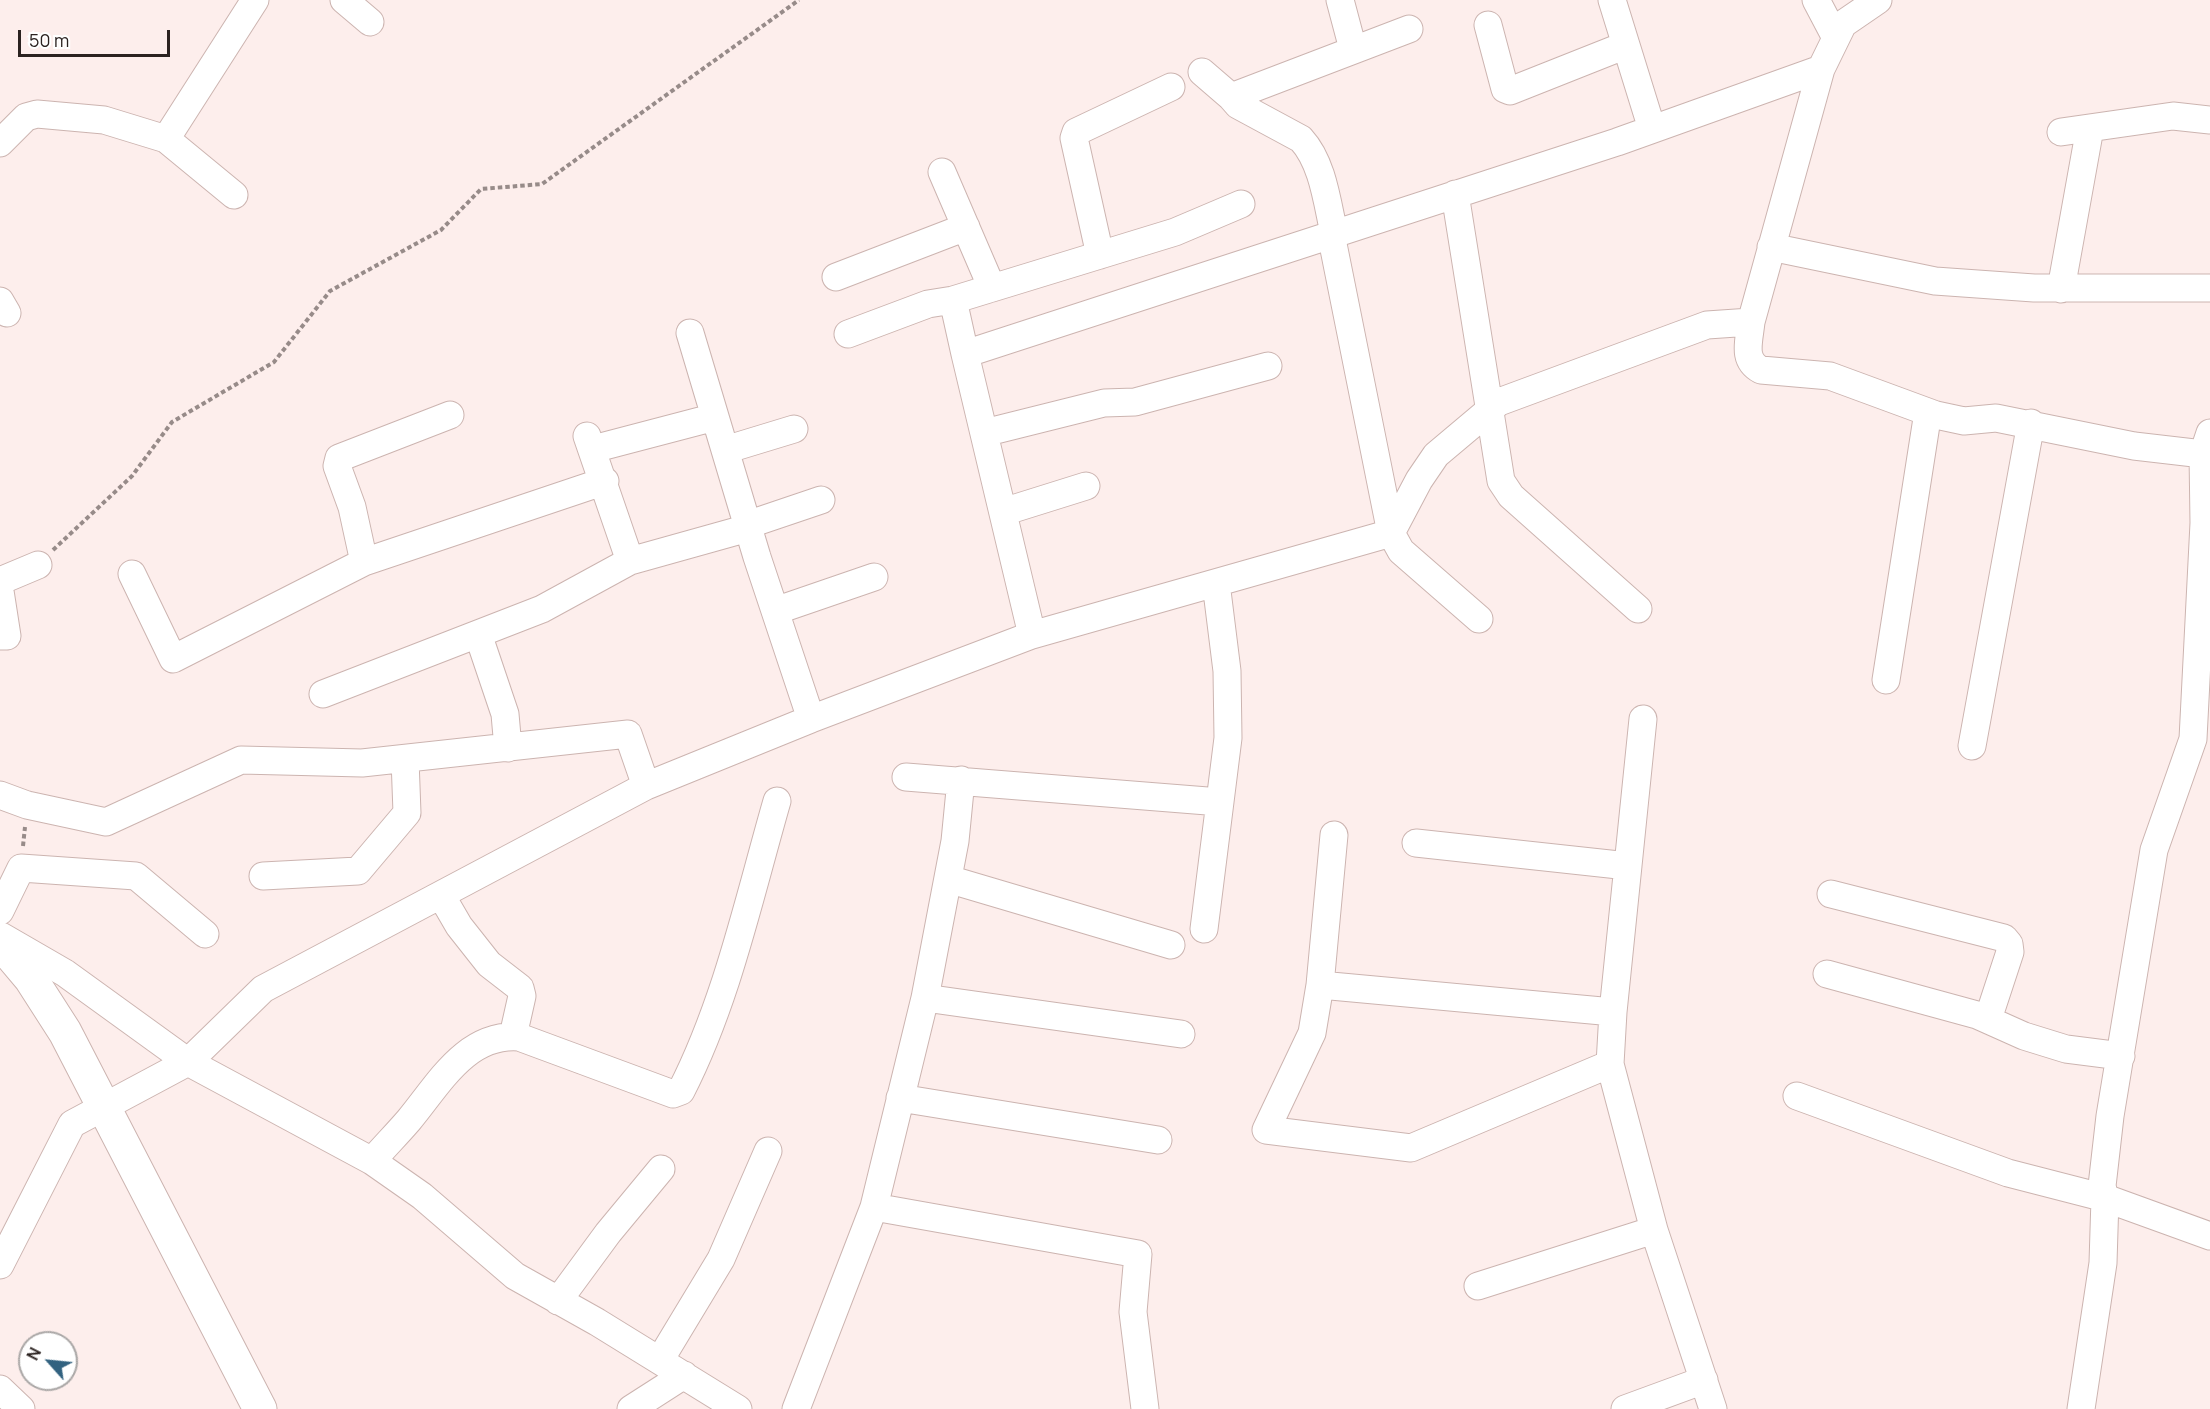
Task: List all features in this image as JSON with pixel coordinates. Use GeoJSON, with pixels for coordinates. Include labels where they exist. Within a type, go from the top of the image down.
{"type":"FeatureCollection","features":[{"type":"Feature","properties":{"kind":"main road"},"geometry":{"type":"LineString","coordinates":[[0,942],[31,979],[65,1032],[106,1106],[260,1409]]}},
{"type":"Feature","properties":{"kind":"street"},"geometry":{"type":"LineString","coordinates":[[166,139],[255,0]]}},
{"type":"Feature","properties":{"kind":"street"},"geometry":{"type":"LineString","coordinates":[[344,0],[370,22]]}},
{"type":"Feature","properties":{"kind":"street"},"geometry":{"type":"LineString","coordinates":[[1340,0],[1353,49]]}},
{"type":"Feature","properties":{"kind":"street"},"geometry":{"type":"LineString","coordinates":[[1612,0],[1652,129]]}},
{"type":"Feature","properties":{"kind":"street"},"geometry":{"type":"LineString","coordinates":[[1816,0],[1836,38]]}},
{"type":"Feature","properties":{"kind":"street"},"geometry":{"type":"LineString","coordinates":[[1878,0],[1843,24],[1821,69],[1751,322],[1748,359],[1752,366],[1761,370],[1830,376],[1928,412],[1964,421],[1996,418],[2031,423],[2134,446],[2206,443],[2207,522],[2201,733],[2193,739],[2154,850],[2105,1163],[2102,1186],[2105,1198],[2103,1263],[2080,1409]]}},
{"type":"Feature","properties":{"kind":"street"},"geometry":{"type":"LineString","coordinates":[[1488,25],[1505,89],[1510,91],[1626,45]]}},
{"type":"Feature","properties":{"kind":"street"},"geometry":{"type":"LineString","coordinates":[[1231,97],[1409,28]]}},
{"type":"Feature","properties":{"kind":"street"},"geometry":{"type":"LineString","coordinates":[[965,354],[1652,129],[1821,69]]}},
{"type":"Feature","properties":{"kind":"street"},"geometry":{"type":"LineString","coordinates":[[1202,72],[1238,105],[1301,139],[1319,170],[1391,533],[1401,551],[1479,620]]}},
{"type":"Feature","properties":{"kind":"street"},"geometry":{"type":"LineString","coordinates":[[1100,255],[1074,138],[1076,132],[1171,87]]}},
{"type":"Feature","properties":{"kind":"street"},"geometry":{"type":"LineString","coordinates":[[0,143],[26,117],[37,114],[104,120],[166,139],[234,195]]}},
{"type":"Feature","properties":{"kind":"street"},"geometry":{"type":"LineString","coordinates":[[2061,132],[2173,116],[2210,120]]}},
{"type":"Feature","properties":{"kind":"street"},"geometry":{"type":"LineString","coordinates":[[2061,289],[2090,128]]}},
{"type":"Feature","properties":{"kind":"street"},"geometry":{"type":"LineString","coordinates":[[942,172],[992,288]]}},
{"type":"Feature","properties":{"kind":"street"},"geometry":{"type":"LineString","coordinates":[[1455,194],[1502,482],[1511,496],[1638,609]]}},
{"type":"Feature","properties":{"kind":"street"},"geometry":{"type":"LineString","coordinates":[[848,334],[928,304],[953,300],[1175,232],[1241,204]]}},
{"type":"Feature","properties":{"kind":"street"},"geometry":{"type":"LineString","coordinates":[[836,277],[966,227]]}},
{"type":"Feature","properties":{"kind":"street"},"geometry":{"type":"LineString","coordinates":[[1771,247],[1935,282],[2061,289],[2210,288]]}},
{"type":"Feature","properties":{"kind":"street"},"geometry":{"type":"LineString","coordinates":[[953,300],[1032,635]]}},
{"type":"Feature","properties":{"kind":"street"},"geometry":{"type":"LineString","coordinates":[[0,1265],[72,1124],[188,1062],[263,989],[646,786],[811,719],[1032,635],[1391,533],[1419,480],[1436,454],[1499,402],[1692,330],[1728,322],[1751,322]]}},
{"type":"Feature","properties":{"kind":"street"},"geometry":{"type":"LineString","coordinates":[[690,333],[748,526],[811,719]]}},
{"type":"Feature","properties":{"kind":"street"},"geometry":{"type":"LineString","coordinates":[[984,434],[1104,403],[1135,402],[1268,366]]}},
{"type":"Feature","properties":{"kind":"street"},"geometry":{"type":"LineString","coordinates":[[1886,680],[1928,412]]}},
{"type":"Feature","properties":{"kind":"street"},"geometry":{"type":"LineString","coordinates":[[364,561],[352,507],[337,466],[339,458],[450,415]]}},
{"type":"Feature","properties":{"kind":"street"},"geometry":{"type":"LineString","coordinates":[[630,561],[605,481],[590,443],[715,417]]}},
{"type":"Feature","properties":{"kind":"street"},"geometry":{"type":"LineString","coordinates":[[1972,746],[2031,423]]}},
{"type":"Feature","properties":{"kind":"street"},"geometry":{"type":"LineString","coordinates":[[725,450],[794,429]]}},
{"type":"Feature","properties":{"kind":"street"},"geometry":{"type":"LineString","coordinates":[[132,574],[173,659],[364,561],[605,481]]}},
{"type":"Feature","properties":{"kind":"street"},"geometry":{"type":"LineString","coordinates":[[1003,512],[1086,486]]}},
{"type":"Feature","properties":{"kind":"street"},"geometry":{"type":"LineString","coordinates":[[323,694],[542,609],[630,561],[748,526],[821,500]]}},
{"type":"Feature","properties":{"kind":"street"},"geometry":{"type":"LineString","coordinates":[[0,581],[38,564]]}},
{"type":"Feature","properties":{"kind":"street"},"geometry":{"type":"LineString","coordinates":[[775,611],[874,577]]}},
{"type":"Feature","properties":{"kind":"street"},"geometry":{"type":"LineString","coordinates":[[1204,929],[1228,738],[1227,671],[1216,583]]}},
{"type":"Feature","properties":{"kind":"street"},"geometry":{"type":"LineString","coordinates":[[0,591],[7,636],[0,636]]}},
{"type":"Feature","properties":{"kind":"street"},"geometry":{"type":"LineString","coordinates":[[478,634],[505,714],[508,748]]}},
{"type":"Feature","properties":{"kind":"street"},"geometry":{"type":"LineString","coordinates":[[1643,719],[1613,1012],[1610,1064],[1654,1230],[1713,1409]]}},
{"type":"Feature","properties":{"kind":"street"},"geometry":{"type":"LineString","coordinates":[[0,795],[27,805],[106,822],[241,760],[362,763],[628,734],[646,786]]}},
{"type":"Feature","properties":{"kind":"street"},"geometry":{"type":"LineString","coordinates":[[263,876],[358,871],[407,813],[405,759]]}},
{"type":"Feature","properties":{"kind":"street"},"geometry":{"type":"LineString","coordinates":[[906,777],[1220,802]]}},
{"type":"Feature","properties":{"kind":"street"},"geometry":{"type":"LineString","coordinates":[[796,1409],[873,1207],[925,998],[956,841],[961,780]]}},
{"type":"Feature","properties":{"kind":"street"},"geometry":{"type":"LineString","coordinates":[[372,1161],[410,1119],[448,1070],[475,1046],[504,1035],[513,1036],[673,1094],[681,1091],[696,1062],[733,955],[777,801]]}},
{"type":"Feature","properties":{"kind":"street"},"geometry":{"type":"LineString","coordinates":[[1334,835],[1320,985],[1312,1034],[1266,1130],[1411,1148],[1610,1064]]}},
{"type":"Feature","properties":{"kind":"street"},"geometry":{"type":"LineString","coordinates":[[1416,843],[1628,866]]}},
{"type":"Feature","properties":{"kind":"street"},"geometry":{"type":"LineString","coordinates":[[0,911],[21,868],[136,876],[205,934]]}},
{"type":"Feature","properties":{"kind":"street"},"geometry":{"type":"LineString","coordinates":[[948,879],[1171,945]]}},
{"type":"Feature","properties":{"kind":"street"},"geometry":{"type":"LineString","coordinates":[[1831,894],[2004,938],[2009,944],[2010,952],[1988,1019]]}},
{"type":"Feature","properties":{"kind":"street"},"geometry":{"type":"LineString","coordinates":[[441,895],[459,926],[489,964],[520,988],[522,996],[513,1036]]}},
{"type":"Feature","properties":{"kind":"street"},"geometry":{"type":"LineString","coordinates":[[0,936],[65,973],[188,1062],[372,1161],[422,1196],[515,1276],[660,1360],[738,1409]]}},
{"type":"Feature","properties":{"kind":"street"},"geometry":{"type":"LineString","coordinates":[[1827,974],[1988,1019],[2024,1036],[2066,1049],[2121,1056]]}},
{"type":"Feature","properties":{"kind":"street"},"geometry":{"type":"LineString","coordinates":[[1320,985],[1613,1012]]}},
{"type":"Feature","properties":{"kind":"street"},"geometry":{"type":"LineString","coordinates":[[925,998],[1181,1034]]}},
{"type":"Feature","properties":{"kind":"street"},"geometry":{"type":"LineString","coordinates":[[1797,1096],[2008,1173],[2105,1198],[2210,1236]]}},
{"type":"Feature","properties":{"kind":"street"},"geometry":{"type":"LineString","coordinates":[[900,1098],[1158,1140]]}},
{"type":"Feature","properties":{"kind":"street"},"geometry":{"type":"LineString","coordinates":[[660,1360],[721,1259],[768,1152]]}},
{"type":"Feature","properties":{"kind":"street"},"geometry":{"type":"LineString","coordinates":[[558,1301],[608,1233],[661,1169]]}},
{"type":"Feature","properties":{"kind":"street"},"geometry":{"type":"LineString","coordinates":[[873,1207],[1138,1254],[1133,1312],[1145,1409]]}},
{"type":"Feature","properties":{"kind":"street"},"geometry":{"type":"LineString","coordinates":[[1478,1286],[1654,1230]]}},
{"type":"Feature","properties":{"kind":"street"},"geometry":{"type":"LineString","coordinates":[[631,1409],[684,1375]]}},
{"type":"Feature","properties":{"kind":"street"},"geometry":{"type":"LineString","coordinates":[[1625,1409],[1704,1380]]}},
{"type":"Feature","properties":{"kind":"street"},"geometry":{"type":"LineString","coordinates":[[0,1389],[21,1409]]}},
{"type":"Feature","properties":{"kind":"path"},"geometry":{"type":"LineString","coordinates":[[38,564],[132,476],[172,422],[274,362],[330,291],[441,230],[481,189],[542,184],[799,0]]}},
{"type":"Feature","properties":{"kind":"path"},"geometry":{"type":"LineString","coordinates":[[21,868],[27,805]]}}]}
